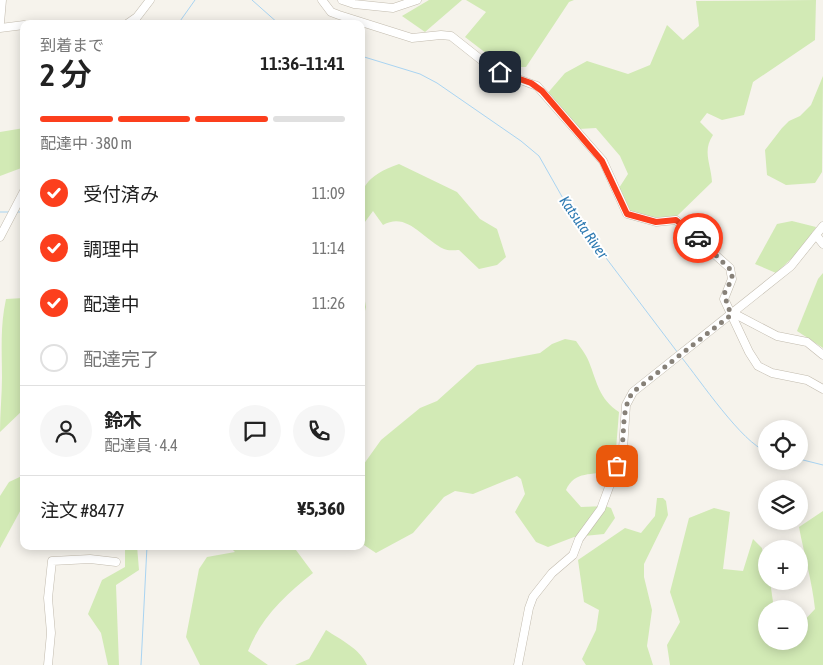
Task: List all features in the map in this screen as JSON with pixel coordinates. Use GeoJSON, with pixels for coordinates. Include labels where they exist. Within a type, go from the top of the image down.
{"type":"FeatureCollection","features":[{"type":"Feature","properties":{"kind":"street"},"geometry":{"type":"LineString","coordinates":[[0,23],[2,0]]}},
{"type":"Feature","properties":{"kind":"street"},"geometry":{"type":"LineString","coordinates":[[133,20],[150,0]]}},
{"type":"Feature","properties":{"kind":"street"},"geometry":{"type":"LineString","coordinates":[[322,0],[331,12],[343,20]]}},
{"type":"Feature","properties":{"kind":"street"},"geometry":{"type":"LineString","coordinates":[[342,0],[354,4],[394,8],[417,0]]}},
{"type":"Feature","properties":{"kind":"street"},"geometry":{"type":"LineString","coordinates":[[0,28],[20,26]]}},
{"type":"Feature","properties":{"kind":"street"},"geometry":{"type":"LineString","coordinates":[[365,26],[412,38],[441,35],[451,36],[494,70],[537,86],[602,161],[627,214],[656,222],[672,220],[680,222],[730,268],[732,279],[724,299],[758,366],[772,373],[807,380],[823,389]]}},
{"type":"Feature","properties":{"kind":"street"},"geometry":{"type":"LineString","coordinates":[[0,237],[20,199]]}},
{"type":"Feature","properties":{"kind":"street"},"geometry":{"type":"LineString","coordinates":[[518,665],[529,608],[533,597],[552,573],[573,555],[579,539],[601,509],[623,449],[624,413],[629,398],[638,387],[792,266],[823,226]]}},
{"type":"Feature","properties":{"kind":"street"},"geometry":{"type":"LineString","coordinates":[[816,234],[823,244]]}},
{"type":"Feature","properties":{"kind":"street"},"geometry":{"type":"LineString","coordinates":[[732,314],[777,336],[807,342],[823,355]]}},
{"type":"Feature","properties":{"kind":"street"},"geometry":{"type":"LineString","coordinates":[[48,665],[51,633],[48,598],[52,561],[90,559],[116,562]]}},
{"type":"Feature","properties":{"kind":"green space"},"geometry":{"type":"Polygon","coordinates":[[[429,0],[462,0],[425,32],[402,16],[429,0]]]}},
{"type":"Feature","properties":{"kind":"green space"},"geometry":{"type":"Polygon","coordinates":[[[466,0],[574,0],[569,2],[526,67],[504,67],[465,37],[486,12],[466,0]]]}},
{"type":"Feature","properties":{"kind":"green space"},"geometry":{"type":"Polygon","coordinates":[[[816,0],[815,40],[753,82],[744,115],[722,120],[707,113],[700,122],[713,135],[708,147],[712,182],[676,217],[653,218],[631,212],[619,188],[628,174],[620,156],[596,128],[579,129],[546,95],[565,73],[587,61],[628,74],[650,65],[667,25],[683,40],[699,26],[696,1],[816,0]]]}},
{"type":"Feature","properties":{"kind":"green space"},"geometry":{"type":"Polygon","coordinates":[[[823,76],[822,172],[815,183],[786,185],[767,175],[765,150],[789,121],[800,116],[811,105],[823,76]]]}},
{"type":"Feature","properties":{"kind":"green space"},"geometry":{"type":"Polygon","coordinates":[[[20,129],[20,168],[0,176],[0,132],[20,129]]]}},
{"type":"Feature","properties":{"kind":"green space"},"geometry":{"type":"Polygon","coordinates":[[[399,164],[457,192],[480,219],[497,229],[506,257],[497,265],[479,269],[459,250],[444,249],[415,228],[400,221],[383,225],[373,211],[365,222],[365,187],[373,177],[399,164]]]}},
{"type":"Feature","properties":{"kind":"green space"},"geometry":{"type":"Polygon","coordinates":[[[792,221],[816,227],[805,246],[776,273],[755,264],[777,224],[792,221]]]}},
{"type":"Feature","properties":{"kind":"green space"},"geometry":{"type":"Polygon","coordinates":[[[823,273],[823,348],[797,331],[818,279],[823,273]]]}},
{"type":"Feature","properties":{"kind":"green space"},"geometry":{"type":"Polygon","coordinates":[[[20,298],[20,413],[0,432],[2,338],[6,299],[20,298]]]}},
{"type":"Feature","properties":{"kind":"green space"},"geometry":{"type":"Polygon","coordinates":[[[565,339],[576,341],[588,359],[603,396],[619,412],[616,449],[610,471],[585,475],[574,479],[566,490],[581,507],[605,506],[611,508],[615,518],[604,534],[574,537],[548,547],[536,542],[515,512],[525,494],[521,479],[517,476],[473,494],[455,491],[444,497],[413,533],[376,553],[365,546],[365,462],[381,440],[420,408],[437,401],[477,365],[540,353],[552,344],[565,339]]]}},
{"type":"Feature","properties":{"kind":"green space"},"geometry":{"type":"Polygon","coordinates":[[[20,477],[20,511],[0,548],[0,496],[9,482],[20,477]]]}},
{"type":"Feature","properties":{"kind":"green space"},"geometry":{"type":"Polygon","coordinates":[[[657,498],[663,498],[666,501],[668,515],[644,564],[644,577],[652,610],[647,646],[653,665],[586,665],[582,659],[596,630],[599,610],[584,602],[578,560],[625,528],[641,533],[655,516],[657,498]]]}},
{"type":"Feature","properties":{"kind":"green space"},"geometry":{"type":"Polygon","coordinates":[[[714,508],[730,512],[723,569],[743,571],[753,539],[758,544],[758,590],[771,590],[773,600],[758,600],[758,650],[808,650],[808,616],[815,609],[808,569],[808,540],[802,540],[800,530],[808,530],[808,521],[823,511],[823,665],[670,665],[667,645],[680,622],[670,592],[689,518],[714,508]]]}},
{"type":"Feature","properties":{"kind":"green space"},"geometry":{"type":"Polygon","coordinates":[[[125,550],[137,550],[139,570],[116,585],[119,665],[108,665],[101,633],[88,614],[102,580],[125,567],[125,550]]]}},
{"type":"Feature","properties":{"kind":"green space"},"geometry":{"type":"Polygon","coordinates":[[[233,550],[296,550],[313,573],[275,608],[253,639],[248,651],[268,665],[200,665],[186,637],[199,569],[207,557],[235,552],[233,550]]]}},
{"type":"Feature","properties":{"kind":"green space"},"geometry":{"type":"Polygon","coordinates":[[[326,630],[354,649],[367,665],[295,665],[309,659],[326,630]]]}},
{"type":"Feature","properties":{"kind":"waterway"},"geometry":{"type":"LineString","coordinates":[[181,20],[195,0]]}},
{"type":"Feature","properties":{"kind":"waterway","name":"Katsuta River"},"geometry":{"type":"LineString","coordinates":[[252,0],[274,20]]}},
{"type":"Feature","properties":{"kind":"waterway","name":"Katsuta River"},"geometry":{"type":"LineString","coordinates":[[365,57],[420,74],[437,83],[521,141],[539,156],[569,209],[678,353]]}},
{"type":"Feature","properties":{"kind":"waterway"},"geometry":{"type":"LineString","coordinates":[[0,212],[9,212]]}},
{"type":"Feature","properties":{"kind":"waterway","name":"Katsuta River"},"geometry":{"type":"LineString","coordinates":[[682,358],[734,424],[758,447]]}},
{"type":"Feature","properties":{"kind":"waterway","name":"Katsuta River"},"geometry":{"type":"LineString","coordinates":[[808,461],[823,465]]}},
{"type":"Feature","properties":{"kind":"waterway"},"geometry":{"type":"LineString","coordinates":[[141,665],[147,550]]}},
{"type":"Feature","properties":{"kind":"way so far"},"geometry":{"type":"LineString","coordinates":[[617,466],[623,449],[624,413],[633,392],[731,315],[724,299],[724,294],[732,279],[732,271],[698,238]]}},
{"type":"Feature","properties":{"kind":"route"},"geometry":{"type":"LineString","coordinates":[[500,72],[531,83],[542,91],[602,161],[612,177],[627,214],[631,217],[656,222],[676,220],[698,238]]}}]}
